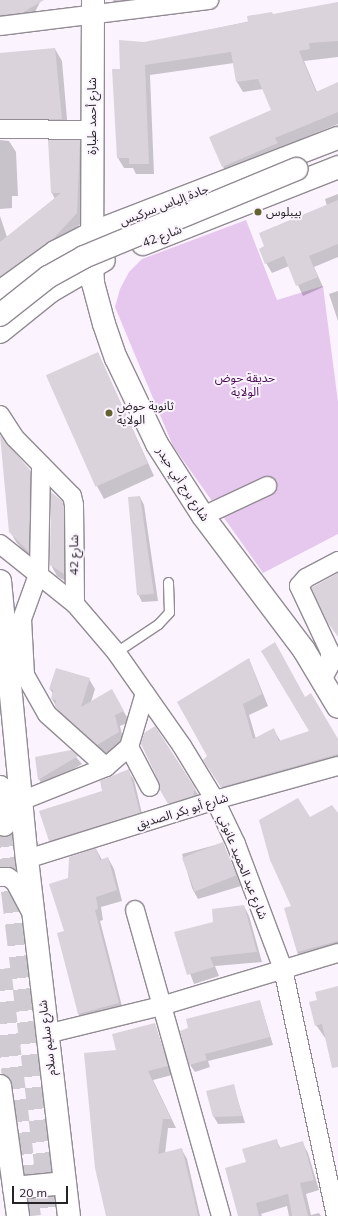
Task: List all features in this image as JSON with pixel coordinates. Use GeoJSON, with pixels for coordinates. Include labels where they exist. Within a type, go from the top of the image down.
{"type":"FeatureCollection","features":[{"type":"Feature","properties":{"kind":"main road","name":"شارع أحمد طبارة"},"geometry":{"type":"LineString","coordinates":[[93,8],[91,130],[94,232]]}},
{"type":"Feature","properties":{"kind":"main road","name":"جادة إلياس سركيس"},"geometry":{"type":"LineString","coordinates":[[0,292],[55,252],[94,232],[338,138]]}},
{"type":"Feature","properties":{"kind":"main road","name":"جادة إلياس سركيس"},"geometry":{"type":"LineString","coordinates":[[0,315],[48,277],[84,257],[296,169],[334,156]]}},
{"type":"Feature","properties":{"kind":"main road","name":"شارع 42"},"geometry":{"type":"LineString","coordinates":[[0,332],[50,291],[92,266],[113,255],[334,156]]}},
{"type":"Feature","properties":{"kind":"main road","name":"شارع برج أبي حيدر"},"geometry":{"type":"LineString","coordinates":[[94,232],[92,266],[97,301],[116,358],[157,444],[203,516],[304,650],[338,707]]}},
{"type":"Feature","properties":{"kind":"main road","name":"شارع سليم سلام"},"geometry":{"type":"LineString","coordinates":[[0,582],[21,801],[46,1034],[69,1216]]}},
{"type":"Feature","properties":{"kind":"main road"},"geometry":{"type":"LineString","coordinates":[[0,787],[4,825]]}},
{"type":"Feature","properties":{"kind":"main road"},"geometry":{"type":"LineString","coordinates":[[0,1086],[18,1216]]}},
{"type":"Feature","properties":{"kind":"main road"},"geometry":{"type":"LineString","coordinates":[[14,1188],[65,1183]]}},
{"type":"Feature","properties":{"kind":"street"},"geometry":{"type":"LineString","coordinates":[[0,26],[93,8],[207,0]]}},
{"type":"Feature","properties":{"kind":"street"},"geometry":{"type":"LineString","coordinates":[[0,128],[91,130]]}},
{"type":"Feature","properties":{"kind":"street","name":"شارع 42"},"geometry":{"type":"LineString","coordinates":[[0,415],[15,438],[41,465],[67,488],[74,505],[75,604]]}},
{"type":"Feature","properties":{"kind":"street"},"geometry":{"type":"LineString","coordinates":[[41,465],[39,572],[22,619],[26,675],[47,714],[106,767]]}},
{"type":"Feature","properties":{"kind":"street"},"geometry":{"type":"LineString","coordinates":[[203,516],[267,486]]}},
{"type":"Feature","properties":{"kind":"street","name":"شارع عبد الحميد عانوتي"},"geometry":{"type":"LineString","coordinates":[[0,544],[39,572],[75,604],[116,652],[145,693],[215,800],[236,844],[283,969],[336,1216]]}},
{"type":"Feature","properties":{"kind":"street"},"geometry":{"type":"LineString","coordinates":[[322,680],[330,665],[330,652],[299,586],[306,578],[338,561]]}},
{"type":"Feature","properties":{"kind":"street"},"geometry":{"type":"LineString","coordinates":[[21,801],[106,767],[129,746],[145,693]]}},
{"type":"Feature","properties":{"kind":"street"},"geometry":{"type":"LineString","coordinates":[[129,746],[150,787]]}},
{"type":"Feature","properties":{"kind":"street","name":"شارع أبو بكر الصديق"},"geometry":{"type":"LineString","coordinates":[[27,859],[215,800],[338,766]]}},
{"type":"Feature","properties":{"kind":"street"},"geometry":{"type":"LineString","coordinates":[[0,877],[8,877],[15,882],[34,918]]}},
{"type":"Feature","properties":{"kind":"street"},"geometry":{"type":"LineString","coordinates":[[135,910],[221,1216]]}},
{"type":"Feature","properties":{"kind":"street"},"geometry":{"type":"LineString","coordinates":[[46,1034],[161,1006],[338,953]]}},
{"type":"Feature","properties":{"kind":"lane"},"geometry":{"type":"LineString","coordinates":[[116,652],[158,624],[170,612],[168,582]]}},
{"type":"Feature","properties":{"kind":"green space","name":"حديقة حوض الولاية"},"geometry":{"type":"Polygon","coordinates":[[[246,220],[277,300],[323,286],[338,402],[338,534],[263,573],[173,446],[115,307],[120,289],[129,272],[142,259],[246,220]]]}},
{"type":"Feature","properties":{"kind":"building"},"geometry":{"type":"Polygon","coordinates":[[[0,0],[44,0],[22,13],[0,15],[0,0]]]}},
{"type":"Feature","properties":{"kind":"building"},"geometry":{"type":"Polygon","coordinates":[[[338,2],[338,41],[309,43],[310,49],[299,51],[316,92],[338,82],[338,112],[275,138],[278,143],[222,167],[209,137],[271,110],[258,79],[236,82],[231,52],[145,65],[149,164],[129,164],[129,158],[117,158],[112,69],[120,69],[119,40],[144,42],[248,22],[247,16],[272,12],[273,14],[338,2]]]}},
{"type":"Feature","properties":{"kind":"building"},"geometry":{"type":"Polygon","coordinates":[[[55,48],[62,119],[0,119],[0,53],[55,48]]]}},
{"type":"Feature","properties":{"kind":"building"},"geometry":{"type":"Polygon","coordinates":[[[48,140],[80,140],[77,213],[53,239],[0,277],[0,242],[61,193],[51,193],[48,140]]]}},
{"type":"Feature","properties":{"kind":"building"},"geometry":{"type":"Polygon","coordinates":[[[338,200],[338,244],[309,256],[318,277],[296,286],[284,256],[265,264],[259,249],[264,246],[259,233],[338,200]]]}},
{"type":"Feature","properties":{"kind":"building"},"geometry":{"type":"Polygon","coordinates":[[[98,352],[148,463],[96,487],[46,375],[98,352]]]}},
{"type":"Feature","properties":{"kind":"building"},"geometry":{"type":"Polygon","coordinates":[[[0,435],[30,470],[29,552],[9,532],[0,435]]]}},
{"type":"Feature","properties":{"kind":"building"},"geometry":{"type":"Polygon","coordinates":[[[51,492],[62,501],[64,506],[64,574],[50,565],[51,492]]]}},
{"type":"Feature","properties":{"kind":"building"},"geometry":{"type":"Polygon","coordinates":[[[140,496],[154,594],[137,595],[128,497],[140,496]]]}},
{"type":"Feature","properties":{"kind":"building"},"geometry":{"type":"Polygon","coordinates":[[[338,573],[338,637],[328,623],[311,588],[338,573]]]}},
{"type":"Feature","properties":{"kind":"building"},"geometry":{"type":"Polygon","coordinates":[[[275,642],[305,697],[311,693],[338,739],[338,754],[221,787],[203,760],[207,756],[177,702],[249,658],[262,694],[243,704],[253,739],[274,728],[279,741],[309,731],[261,651],[275,642]]]}},
{"type":"Feature","properties":{"kind":"building"},"geometry":{"type":"Polygon","coordinates":[[[56,668],[90,678],[81,707],[112,689],[124,711],[115,715],[119,732],[97,745],[55,707],[56,700],[51,699],[53,690],[49,689],[56,668]]]}},
{"type":"Feature","properties":{"kind":"building"},"geometry":{"type":"Polygon","coordinates":[[[155,726],[195,788],[193,796],[168,804],[160,790],[159,782],[141,744],[144,733],[155,726]]]}},
{"type":"Feature","properties":{"kind":"building"},"geometry":{"type":"Polygon","coordinates":[[[71,750],[78,756],[38,780],[35,757],[71,750]]]}},
{"type":"Feature","properties":{"kind":"building"},"geometry":{"type":"Polygon","coordinates":[[[129,769],[140,813],[49,841],[39,811],[102,791],[100,781],[129,769]]]}},
{"type":"Feature","properties":{"kind":"building"},"geometry":{"type":"Polygon","coordinates":[[[298,798],[310,817],[332,805],[338,813],[338,941],[297,952],[284,908],[291,906],[270,860],[259,820],[298,798]]]}},
{"type":"Feature","properties":{"kind":"building"},"geometry":{"type":"Polygon","coordinates":[[[223,842],[236,876],[195,891],[182,858],[223,842]]]}},
{"type":"Feature","properties":{"kind":"building"},"geometry":{"type":"Polygon","coordinates":[[[96,848],[100,860],[108,857],[117,890],[96,897],[98,909],[95,910],[119,1003],[78,1014],[57,933],[64,931],[49,884],[68,878],[69,857],[96,848]]]}},
{"type":"Feature","properties":{"kind":"building"},"geometry":{"type":"Polygon","coordinates":[[[244,905],[257,952],[210,957],[214,967],[187,975],[174,932],[213,922],[212,909],[244,905]]]}},
{"type":"Feature","properties":{"kind":"building"},"geometry":{"type":"Polygon","coordinates":[[[338,986],[338,1067],[332,1068],[322,1024],[315,1026],[309,1002],[317,1000],[315,992],[338,986]]]}},
{"type":"Feature","properties":{"kind":"building"},"geometry":{"type":"Polygon","coordinates":[[[260,1000],[270,1037],[205,1054],[207,1060],[189,1065],[180,1031],[188,1028],[186,1019],[260,1000]]]}},
{"type":"Feature","properties":{"kind":"building"},"geometry":{"type":"Polygon","coordinates":[[[155,1023],[168,1066],[148,1071],[171,1119],[163,1119],[158,1154],[182,1148],[198,1216],[106,1216],[95,1168],[84,1053],[116,1050],[112,1034],[155,1023]]]}},
{"type":"Feature","properties":{"kind":"building"},"geometry":{"type":"Polygon","coordinates":[[[234,1084],[242,1116],[213,1117],[206,1091],[234,1084]]]}},
{"type":"Feature","properties":{"kind":"building"},"geometry":{"type":"Polygon","coordinates":[[[277,1139],[279,1148],[303,1141],[314,1180],[300,1183],[308,1216],[292,1216],[288,1194],[256,1203],[259,1216],[238,1216],[225,1168],[246,1162],[242,1149],[277,1139]]]}},
{"type":"Feature","properties":{"kind":"tunnel"},"geometry":{"type":"LineString","coordinates":[[4,825],[51,1216]]}},
{"type":"Feature","properties":{"kind":"tunnel"},"geometry":{"type":"LineString","coordinates":[[0,969],[30,1216]]}},
{"type":"Feature","properties":{"kind":"place","name":"بيبلوس"},"geometry":{"type":"Point","coordinates":[258,212]}},
{"type":"Feature","properties":{"kind":"place","name":"ثانوية حوض الولاية"},"geometry":{"type":"Point","coordinates":[109,413]}}]}
